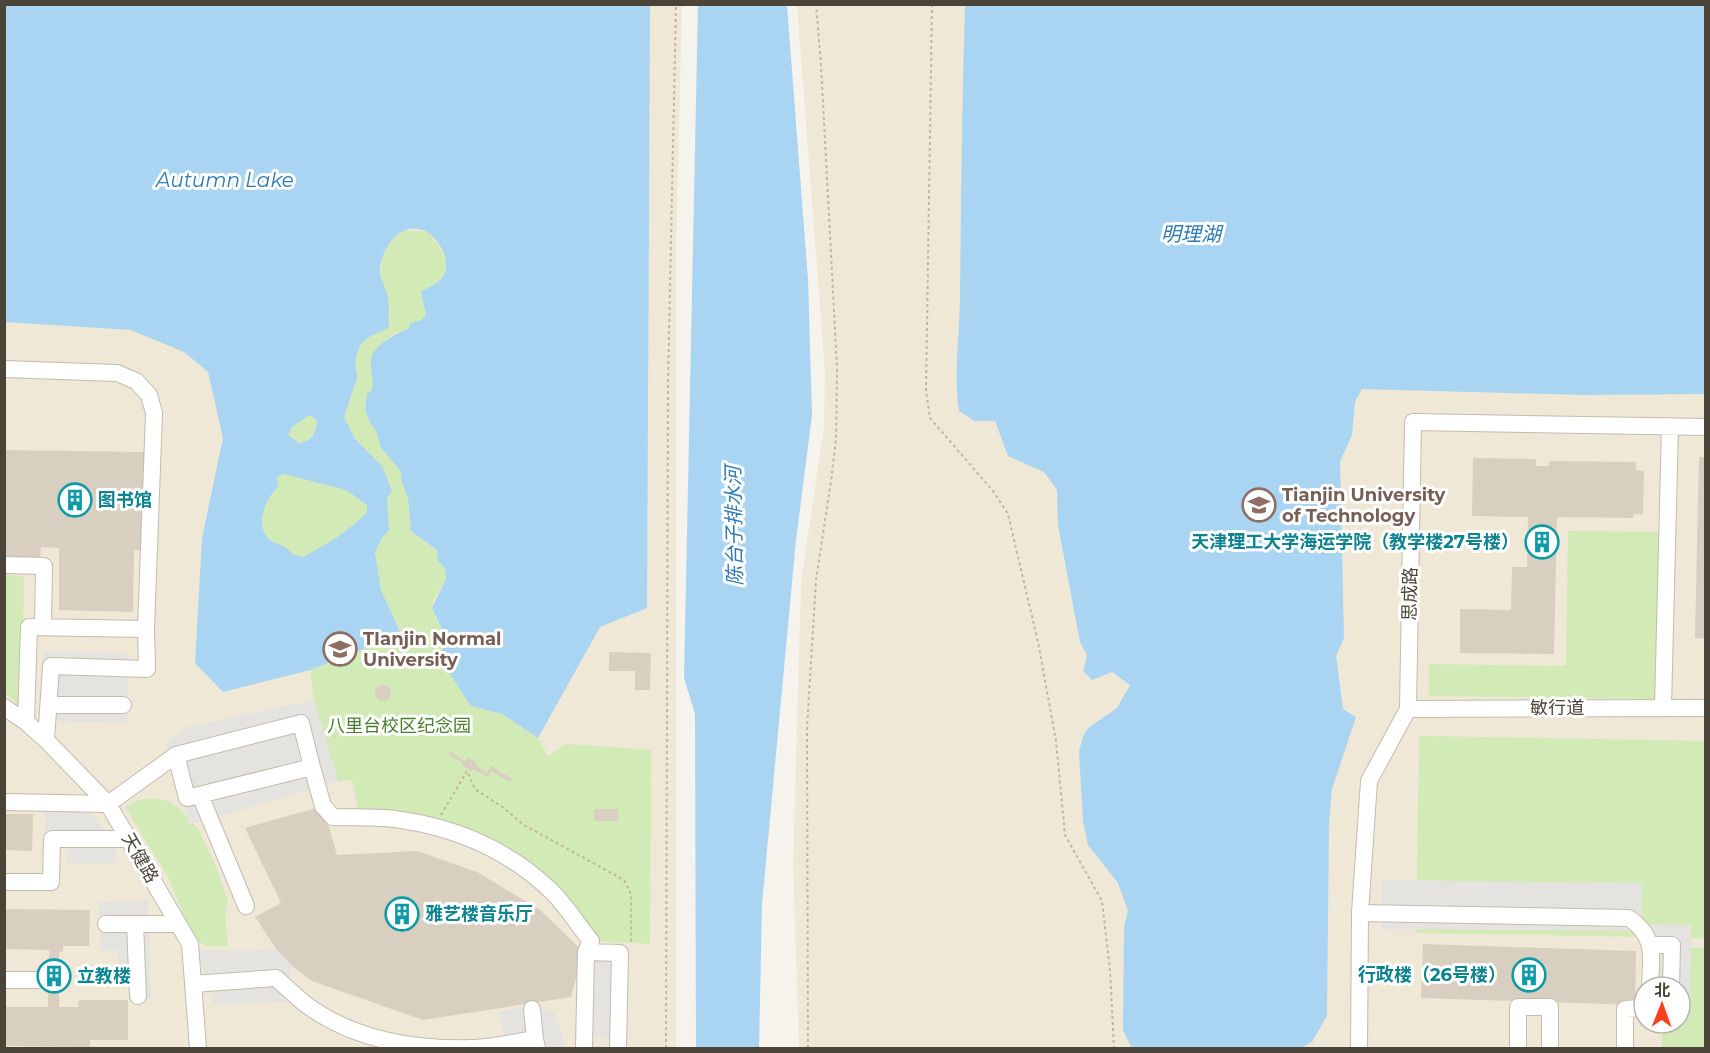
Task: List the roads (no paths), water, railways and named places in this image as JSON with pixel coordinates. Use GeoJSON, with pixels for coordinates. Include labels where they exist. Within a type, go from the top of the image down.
{"type":"FeatureCollection","features":[{"type":"Feature","properties":{"kind":"street"},"geometry":{"type":"LineString","coordinates":[[4,369],[117,373],[136,381],[149,395],[154,413],[146,629],[147,669],[51,666],[46,740]]}},
{"type":"Feature","properties":{"kind":"street","name":"思成路"},"geometry":{"type":"LineString","coordinates":[[1359,1048],[1360,913],[1369,781],[1408,709],[1413,422],[1706,426]]}},
{"type":"Feature","properties":{"kind":"street"},"geometry":{"type":"LineString","coordinates":[[1664,708],[1670,426]]}},
{"type":"Feature","properties":{"kind":"street"},"geometry":{"type":"LineString","coordinates":[[4,565],[44,566],[43,627]]}},
{"type":"Feature","properties":{"kind":"street"},"geometry":{"type":"LineString","coordinates":[[26,722],[29,627],[146,629]]}},
{"type":"Feature","properties":{"kind":"street"},"geometry":{"type":"LineString","coordinates":[[49,705],[123,705]]}},
{"type":"Feature","properties":{"kind":"street","name":"天健路"},"geometry":{"type":"LineString","coordinates":[[4,707],[46,740],[108,804],[190,944],[198,1048]]}},
{"type":"Feature","properties":{"kind":"street","name":"敏行道"},"geometry":{"type":"LineString","coordinates":[[1408,709],[1706,708]]}},
{"type":"Feature","properties":{"kind":"street"},"geometry":{"type":"LineString","coordinates":[[4,802],[108,804],[176,754],[301,723],[323,806],[333,817],[399,819],[464,835],[496,850],[550,889],[591,941],[586,952],[584,1048]]}},
{"type":"Feature","properties":{"kind":"street"},"geometry":{"type":"LineString","coordinates":[[176,754],[187,798],[312,767]]}},
{"type":"Feature","properties":{"kind":"street"},"geometry":{"type":"LineString","coordinates":[[200,795],[246,906]]}},
{"type":"Feature","properties":{"kind":"street"},"geometry":{"type":"LineString","coordinates":[[4,882],[51,882],[52,839],[129,839]]}},
{"type":"Feature","properties":{"kind":"street"},"geometry":{"type":"LineString","coordinates":[[1360,913],[1629,918],[1640,926],[1651,945],[1650,975]]}},
{"type":"Feature","properties":{"kind":"street"},"geometry":{"type":"LineString","coordinates":[[106,924],[178,924]]}},
{"type":"Feature","properties":{"kind":"street"},"geometry":{"type":"LineString","coordinates":[[135,924],[138,996]]}},
{"type":"Feature","properties":{"kind":"street"},"geometry":{"type":"LineString","coordinates":[[1651,945],[1672,945],[1671,975]]}},
{"type":"Feature","properties":{"kind":"street"},"geometry":{"type":"LineString","coordinates":[[586,952],[620,953],[618,1048]]}},
{"type":"Feature","properties":{"kind":"street"},"geometry":{"type":"LineString","coordinates":[[193,984],[276,978],[305,1004],[335,1022],[375,1038],[418,1047],[473,1048],[536,1044],[532,1010]]}},
{"type":"Feature","properties":{"kind":"street"},"geometry":{"type":"LineString","coordinates":[[4,980],[37,980]]}},
{"type":"Feature","properties":{"kind":"street"},"geometry":{"type":"LineString","coordinates":[[1518,1048],[1518,1007],[1550,1007],[1550,1048]]}},
{"type":"Feature","properties":{"kind":"street"},"geometry":{"type":"LineString","coordinates":[[1625,1048],[1625,1009],[1632,1009]]}},
{"type":"Feature","properties":{"kind":"water","name":"Autumn Lake"},"geometry":{"type":"Polygon","coordinates":[[[4,5],[650,5],[647,608],[600,627],[538,738],[502,714],[471,706],[444,665],[445,658],[442,650],[446,645],[445,636],[432,608],[446,579],[445,568],[438,561],[437,550],[411,531],[408,498],[402,483],[401,472],[380,446],[377,433],[365,410],[367,393],[372,390],[373,386],[371,364],[374,351],[388,339],[408,329],[411,323],[422,320],[426,314],[421,292],[438,282],[445,272],[444,255],[439,244],[431,235],[418,229],[409,229],[395,237],[385,251],[380,272],[389,302],[389,327],[366,339],[358,351],[356,372],[358,376],[344,417],[355,439],[382,466],[392,491],[387,497],[389,530],[382,538],[375,553],[381,590],[401,634],[310,670],[223,692],[195,663],[202,538],[223,438],[208,372],[184,352],[131,330],[5,322],[4,5]],[[310,415],[292,427],[288,435],[299,443],[310,439],[314,433],[317,421],[310,415]],[[284,474],[276,478],[279,486],[270,496],[262,517],[262,525],[269,539],[295,555],[303,557],[345,531],[367,512],[367,505],[346,490],[284,474]]]}},
{"type":"Feature","properties":{"kind":"water","name":"陈台子排水河"},"geometry":{"type":"Polygon","coordinates":[[[698,5],[787,5],[808,280],[812,415],[796,540],[762,904],[759,1048],[696,1048],[695,714],[684,678],[698,5]]]}},
{"type":"Feature","properties":{"kind":"water","name":"明理湖"},"geometry":{"type":"Polygon","coordinates":[[[965,5],[1705,5],[1705,394],[1586,395],[1362,389],[1355,402],[1352,435],[1340,462],[1344,638],[1336,656],[1343,709],[1356,717],[1332,789],[1329,824],[1327,1016],[1312,1042],[1301,1048],[1134,1048],[1131,1047],[1123,1030],[1124,927],[1128,911],[1118,883],[1088,845],[1083,821],[1079,752],[1088,728],[1117,708],[1130,685],[1112,672],[1092,680],[1083,671],[1087,655],[1080,642],[1058,525],[1057,490],[1044,472],[1008,456],[995,421],[974,421],[959,411],[957,369],[965,5]]]}},
{"type":"Feature","properties":{"kind":"place","name":"图书馆"},"geometry":{"type":"Point","coordinates":[75,500]}},
{"type":"Feature","properties":{"kind":"place","name":"Tianjin University of Technology"},"geometry":{"type":"Point","coordinates":[1259,505]}},
{"type":"Feature","properties":{"kind":"place","name":"天津理工大学海运学院（教学楼27号楼）"},"geometry":{"type":"Point","coordinates":[1542,542]}},
{"type":"Feature","properties":{"kind":"place","name":"TIanjin Normal University"},"geometry":{"type":"Point","coordinates":[340,649]}},
{"type":"Feature","properties":{"kind":"place","name":"雅艺楼音乐厅"},"geometry":{"type":"Point","coordinates":[402,914]}},
{"type":"Feature","properties":{"kind":"place","name":"行政楼（26号楼）"},"geometry":{"type":"Point","coordinates":[1529,975]}},
{"type":"Feature","properties":{"kind":"place","name":"立教楼"},"geometry":{"type":"Point","coordinates":[54,976]}},
{"type":"Feature","properties":{"kind":"park label","name":"八里台校区纪念园"},"geometry":{"type":"Point","coordinates":[399,726]}}]}
